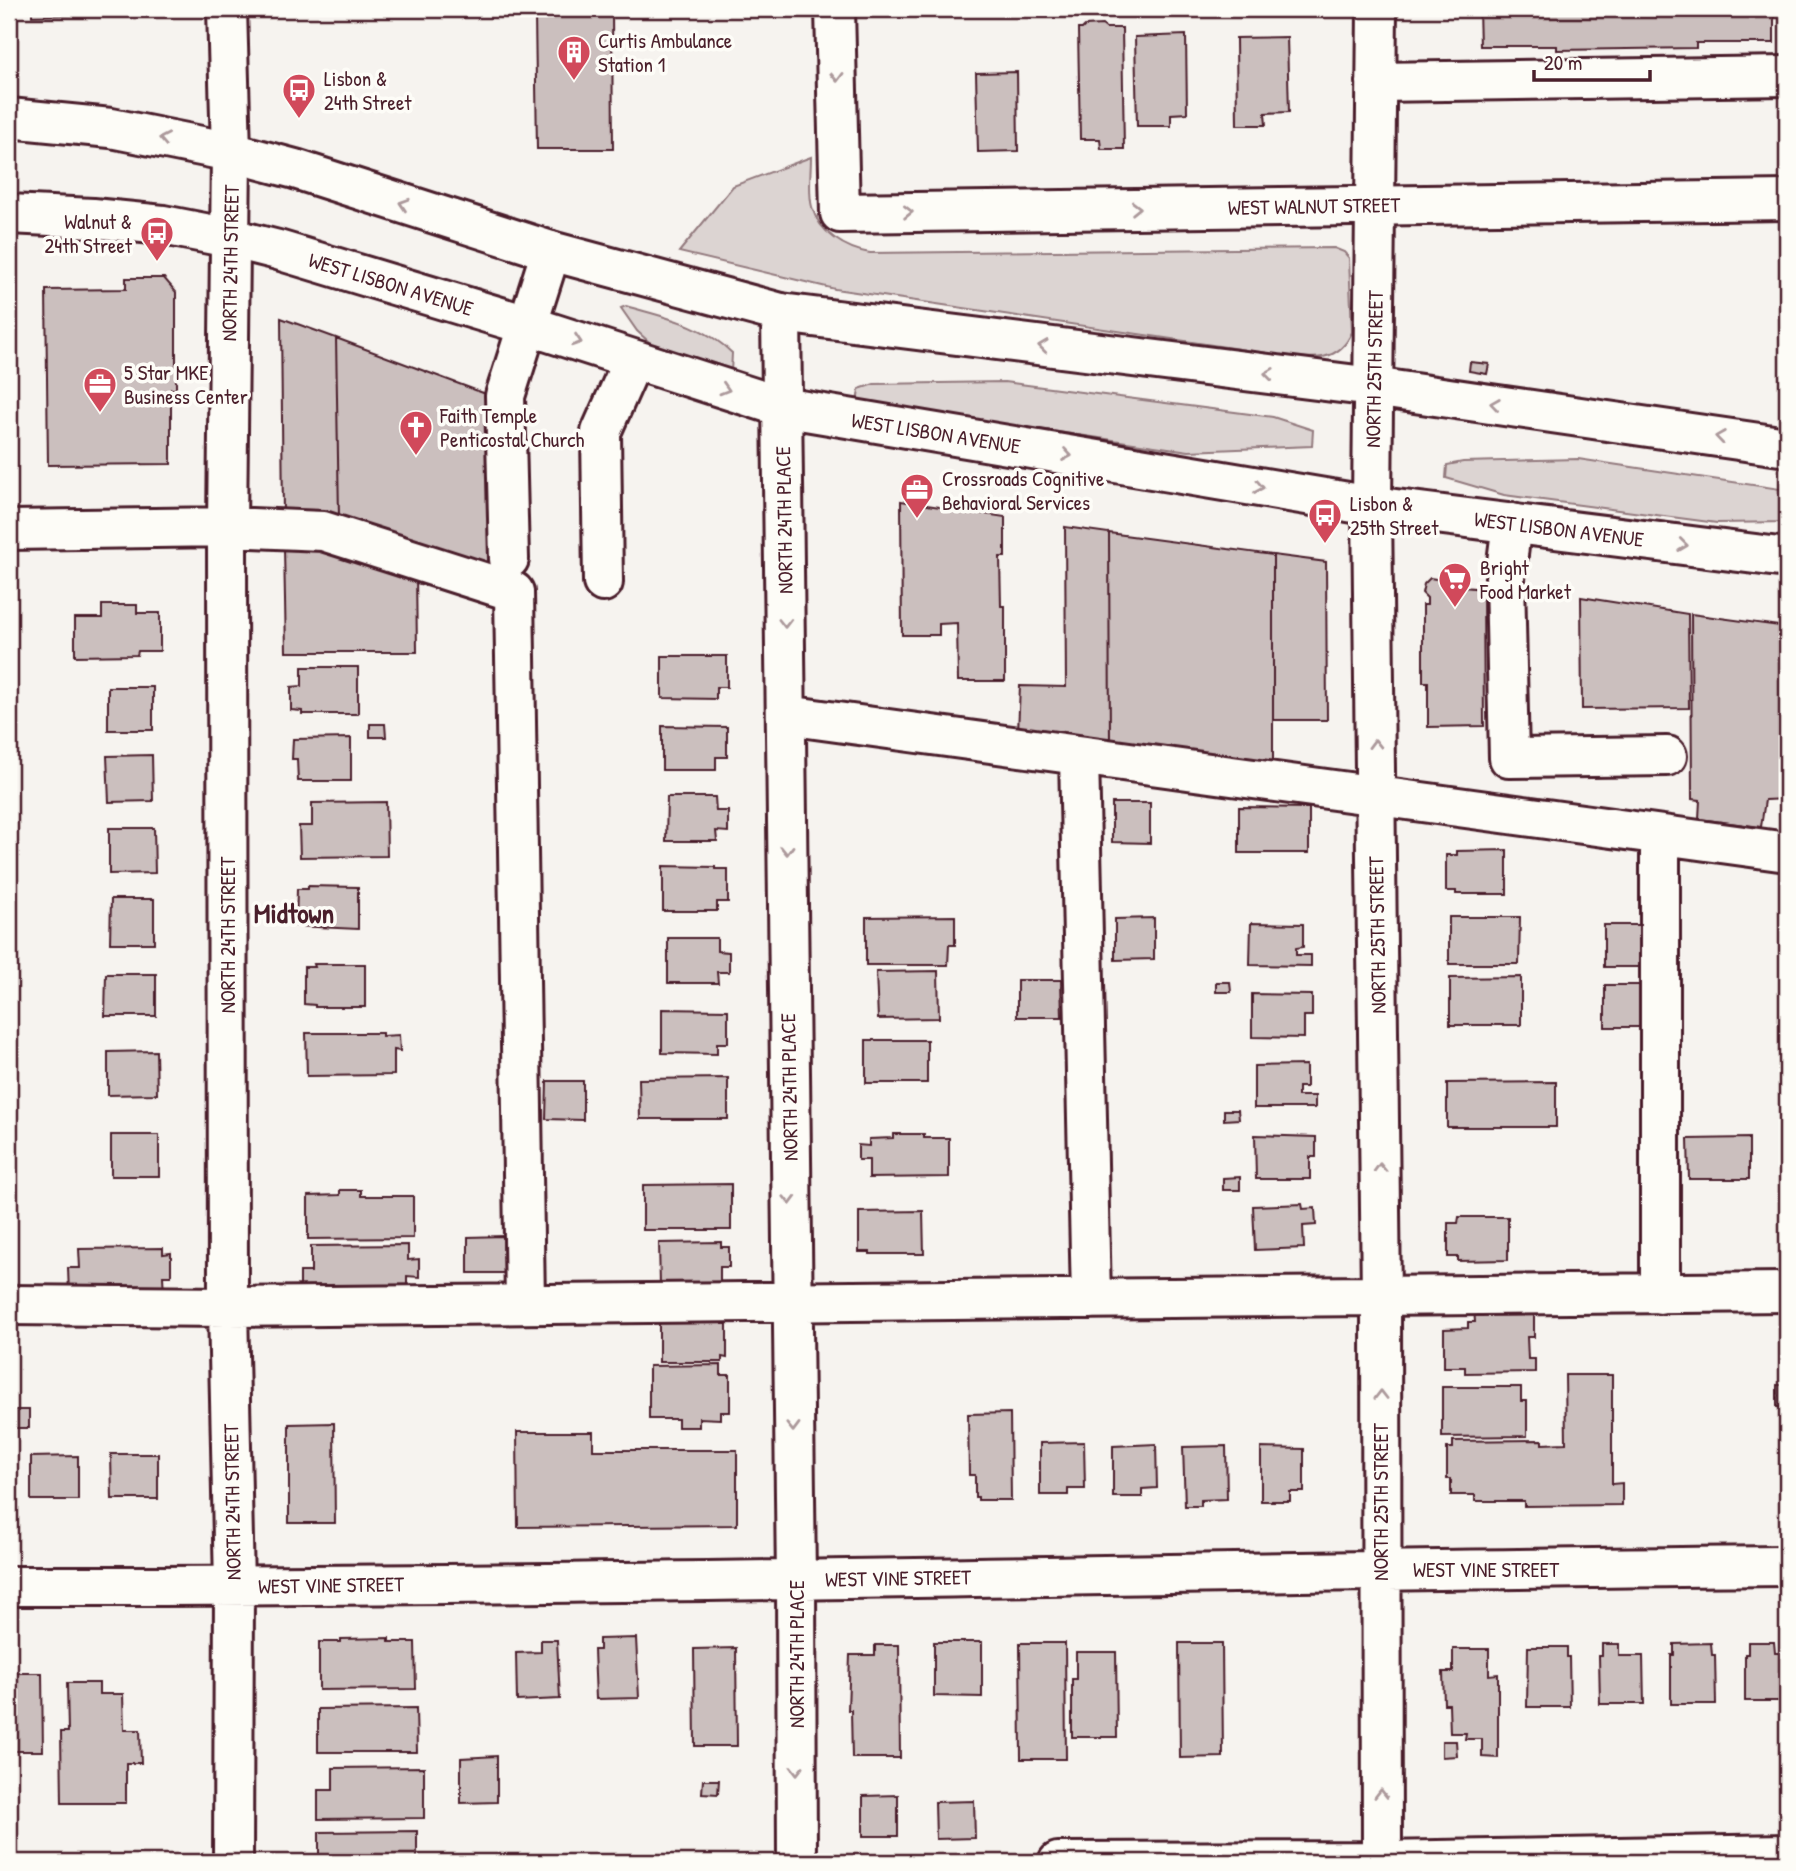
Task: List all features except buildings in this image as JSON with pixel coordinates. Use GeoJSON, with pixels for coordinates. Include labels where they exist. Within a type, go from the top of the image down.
{"type":"FeatureCollection","features":[{"type":"Feature","properties":{"kind":"street","name":"NORTH 24TH STREET"},"geometry":{"type":"LineString","coordinates":[[227,9],[231,152],[227,527],[228,1307],[234,1586],[233,1862]]}},
{"type":"Feature","properties":{"kind":"street","name":"WEST WALNUT STREET"},"geometry":{"type":"LineString","coordinates":[[835,9],[840,213],[1787,200]]}},
{"type":"Feature","properties":{"kind":"street","name":"NORTH 25TH STREET"},"geometry":{"type":"LineString","coordinates":[[1377,9],[1372,506],[1381,1297],[1381,1862]]}},
{"type":"Feature","properties":{"kind":"street"},"geometry":{"type":"LineString","coordinates":[[1377,82],[1787,76]]}},
{"type":"Feature","properties":{"kind":"street"},"geometry":{"type":"LineString","coordinates":[[9,118],[111,128],[231,152],[295,169],[551,251],[781,313],[1373,387],[1787,447]]}},
{"type":"Feature","properties":{"kind":"street"},"geometry":{"type":"LineString","coordinates":[[9,214],[163,225],[230,238]]}},
{"type":"Feature","properties":{"kind":"street","name":"WEST LISBON AVENUE"},"geometry":{"type":"LineString","coordinates":[[230,238],[527,325],[782,407],[1372,506],[1787,558]]}},
{"type":"Feature","properties":{"kind":"street"},"geometry":{"type":"LineString","coordinates":[[509,559],[505,396],[551,251]]}},
{"type":"Feature","properties":{"kind":"street","name":"NORTH 24TH PLACE"},"geometry":{"type":"LineString","coordinates":[[781,313],[797,1862]]}},
{"type":"Feature","properties":{"kind":"street"},"geometry":{"type":"LineString","coordinates":[[603,582],[601,432],[634,360]]}},
{"type":"Feature","properties":{"kind":"street"},"geometry":{"type":"LineString","coordinates":[[1512,523],[1505,578],[1509,758],[1667,756]]}},
{"type":"Feature","properties":{"kind":"street"},"geometry":{"type":"LineString","coordinates":[[9,530],[227,527],[323,531],[514,592],[525,1303]]}},
{"type":"Feature","properties":{"kind":"street"},"geometry":{"type":"LineString","coordinates":[[786,715],[1787,852]]}},
{"type":"Feature","properties":{"kind":"street"},"geometry":{"type":"LineString","coordinates":[[1079,756],[1091,1299]]}},
{"type":"Feature","properties":{"kind":"street"},"geometry":{"type":"LineString","coordinates":[[1660,835],[1660,1294]]}},
{"type":"Feature","properties":{"kind":"street"},"geometry":{"type":"LineString","coordinates":[[9,1305],[228,1307],[1787,1292]]}},
{"type":"Feature","properties":{"kind":"street","name":"WEST VINE STREET"},"geometry":{"type":"LineString","coordinates":[[9,1586],[796,1580],[1787,1566]]}},
{"type":"Feature","properties":{"kind":"street"},"geometry":{"type":"LineString","coordinates":[[1058,1862],[1664,1859],[1787,1854]]}},
{"type":"Feature","properties":{"kind":"shaded area"},"geometry":{"type":"Polygon","coordinates":[[[811,157],[810,195],[812,207],[821,225],[843,244],[870,253],[1334,248],[1344,252],[1349,258],[1352,332],[1338,351],[1328,356],[1296,357],[835,289],[679,252],[733,186],[811,157]]]}},
{"type":"Feature","properties":{"kind":"shaded area"},"geometry":{"type":"Polygon","coordinates":[[[626,306],[669,318],[709,335],[732,353],[731,373],[659,351],[637,331],[621,308],[626,306]]]}},
{"type":"Feature","properties":{"kind":"shaded area"},"geometry":{"type":"Polygon","coordinates":[[[1004,382],[1273,417],[1313,430],[1312,446],[1189,451],[857,403],[859,389],[874,384],[1004,382]]]}},
{"type":"Feature","properties":{"kind":"shaded area"},"geometry":{"type":"Polygon","coordinates":[[[1578,459],[1787,490],[1787,522],[1717,523],[1504,495],[1446,478],[1447,465],[1463,462],[1578,459]]]}},
{"type":"Feature","properties":{"kind":"place","name":"Curtis Ambulance Station 1"},"geometry":{"type":"Point","coordinates":[574,82]}},
{"type":"Feature","properties":{"kind":"place","name":"Lisbon & 24th Street"},"geometry":{"type":"Point","coordinates":[299,120]}},
{"type":"Feature","properties":{"kind":"place","name":"Walnut & 24th Street"},"geometry":{"type":"Point","coordinates":[157,263]}},
{"type":"Feature","properties":{"kind":"place","name":"5 Star MKE Business Center"},"geometry":{"type":"Point","coordinates":[100,414]}},
{"type":"Feature","properties":{"kind":"place","name":"Faith Temple Penticostal Church"},"geometry":{"type":"Point","coordinates":[416,457]}},
{"type":"Feature","properties":{"kind":"place","name":"Crossroads Cognitive Behavioral Services"},"geometry":{"type":"Point","coordinates":[917,520]}},
{"type":"Feature","properties":{"kind":"place","name":"Lisbon & 25th Street"},"geometry":{"type":"Point","coordinates":[1325,545]}},
{"type":"Feature","properties":{"kind":"place","name":"Bright Food Market"},"geometry":{"type":"Point","coordinates":[1455,609]}},
{"type":"Feature","properties":{"kind":"district","name":"Midtown"},"geometry":{"type":"Point","coordinates":[294,913]}}]}
